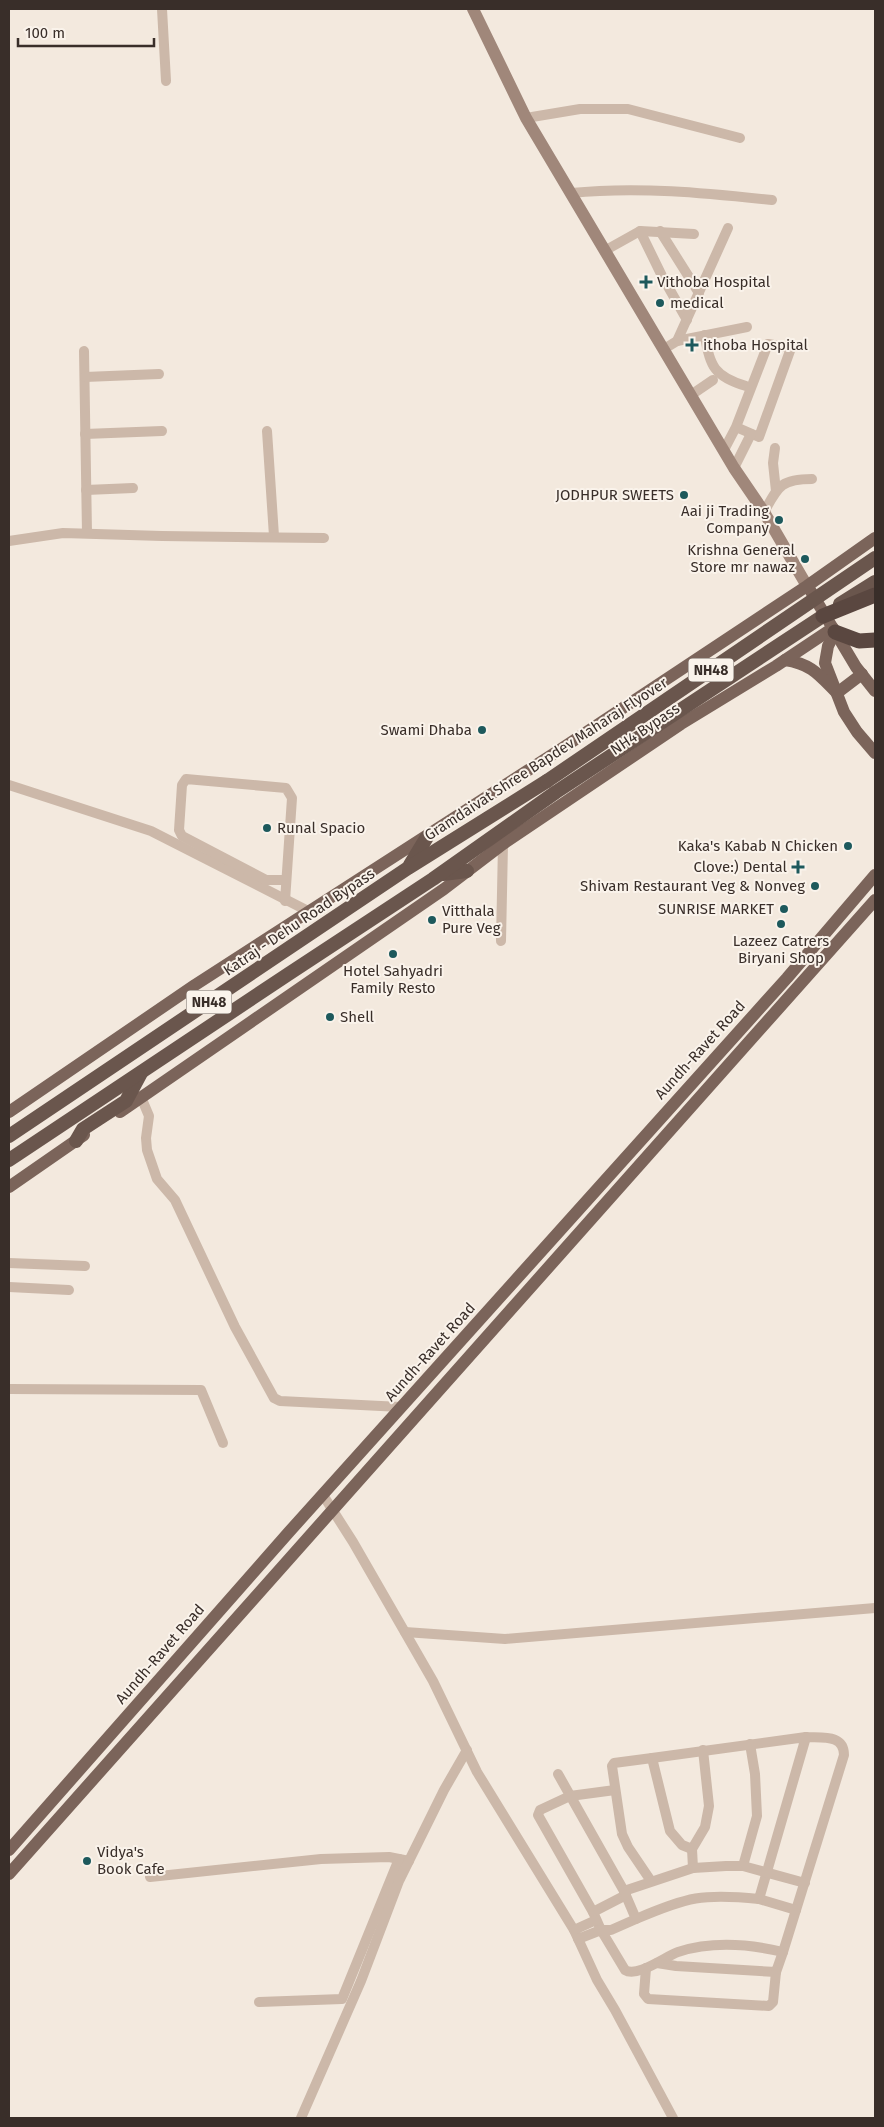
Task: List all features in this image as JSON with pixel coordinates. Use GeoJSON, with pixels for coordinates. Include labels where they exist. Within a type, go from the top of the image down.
{"type":"FeatureCollection","features":[{"type":"Feature","properties":{"kind":"highway","name":"Gramdaivat Shree Bapdev Maharaj Flyover"},"geometry":{"type":"LineString","coordinates":[[471,863],[551,786],[875,558]]}},
{"type":"Feature","properties":{"kind":"highway","name":"Gramdaivat Shree Bapdev Maharaj Flyover"},"geometry":{"type":"LineString","coordinates":[[408,868],[551,786],[875,582]]}},
{"type":"Feature","properties":{"kind":"highway"},"geometry":{"type":"LineString","coordinates":[[823,616],[875,595]]}},
{"type":"Feature","properties":{"kind":"highway"},"geometry":{"type":"LineString","coordinates":[[834,630],[859,641],[875,640]]}},
{"type":"Feature","properties":{"kind":"highway"},"geometry":{"type":"LineString","coordinates":[[408,868],[427,837]]}},
{"type":"Feature","properties":{"kind":"highway","name":"NH48"},"geometry":{"type":"LineString","coordinates":[[9,1160],[441,874],[471,863]]}},
{"type":"Feature","properties":{"kind":"highway","name":"Katraj - Dehu Road Bypass"},"geometry":{"type":"LineString","coordinates":[[9,1136],[408,868]]}},
{"type":"Feature","properties":{"kind":"highway"},"geometry":{"type":"LineString","coordinates":[[76,1141],[82,1129],[126,1101],[141,1072]]}},
{"type":"Feature","properties":{"kind":"main road"},"geometry":{"type":"LineString","coordinates":[[473,9],[526,118],[734,468],[764,512],[834,630],[875,691]]}},
{"type":"Feature","properties":{"kind":"main road"},"geometry":{"type":"LineString","coordinates":[[9,1112],[188,990],[427,837],[807,586],[875,538]]}},
{"type":"Feature","properties":{"kind":"main road"},"geometry":{"type":"LineString","coordinates":[[834,630],[825,662],[844,712],[857,732],[875,753]]}},
{"type":"Feature","properties":{"kind":"main road","name":"NH4 Bypass"},"geometry":{"type":"LineString","coordinates":[[9,1187],[421,905],[471,863],[503,844],[681,724],[834,630]]}},
{"type":"Feature","properties":{"kind":"main road"},"geometry":{"type":"LineString","coordinates":[[785,660],[801,662],[816,672],[837,693]]}},
{"type":"Feature","properties":{"kind":"main road"},"geometry":{"type":"LineString","coordinates":[[837,693],[862,674]]}},
{"type":"Feature","properties":{"kind":"main road","name":"Aundh-Ravet Road"},"geometry":{"type":"LineString","coordinates":[[9,1850],[401,1407],[787,978],[875,875]]}},
{"type":"Feature","properties":{"kind":"main road","name":"Aundh-Ravet Road"},"geometry":{"type":"LineString","coordinates":[[9,1874],[334,1510],[640,1162],[875,900]]}},
{"type":"Feature","properties":{"kind":"street"},"geometry":{"type":"LineString","coordinates":[[162,9],[166,81]]}},
{"type":"Feature","properties":{"kind":"street"},"geometry":{"type":"LineString","coordinates":[[526,118],[580,109],[628,109],[658,115],[740,138]]}},
{"type":"Feature","properties":{"kind":"street"},"geometry":{"type":"LineString","coordinates":[[571,193],[609,189],[639,189],[772,200]]}},
{"type":"Feature","properties":{"kind":"street"},"geometry":{"type":"LineString","coordinates":[[677,341],[728,228]]}},
{"type":"Feature","properties":{"kind":"street"},"geometry":{"type":"LineString","coordinates":[[606,250],[640,231],[694,234]]}},
{"type":"Feature","properties":{"kind":"street"},"geometry":{"type":"LineString","coordinates":[[640,231],[662,276],[687,320]]}},
{"type":"Feature","properties":{"kind":"street"},"geometry":{"type":"LineString","coordinates":[[660,231],[699,293]]}},
{"type":"Feature","properties":{"kind":"street"},"geometry":{"type":"LineString","coordinates":[[664,350],[677,341],[747,327]]}},
{"type":"Feature","properties":{"kind":"street"},"geometry":{"type":"LineString","coordinates":[[705,335],[707,350],[715,370],[728,380],[746,386]]}},
{"type":"Feature","properties":{"kind":"street"},"geometry":{"type":"LineString","coordinates":[[724,450],[736,427],[768,344],[791,348],[759,438],[736,427]]}},
{"type":"Feature","properties":{"kind":"street"},"geometry":{"type":"LineString","coordinates":[[84,351],[87,533]]}},
{"type":"Feature","properties":{"kind":"street"},"geometry":{"type":"LineString","coordinates":[[84,378],[159,374]]}},
{"type":"Feature","properties":{"kind":"street"},"geometry":{"type":"LineString","coordinates":[[691,395],[713,380]]}},
{"type":"Feature","properties":{"kind":"street"},"geometry":{"type":"LineString","coordinates":[[85,434],[162,431]]}},
{"type":"Feature","properties":{"kind":"street"},"geometry":{"type":"LineString","coordinates":[[267,431],[274,536]]}},
{"type":"Feature","properties":{"kind":"street"},"geometry":{"type":"LineString","coordinates":[[734,468],[751,434]]}},
{"type":"Feature","properties":{"kind":"street"},"geometry":{"type":"LineString","coordinates":[[775,448],[773,463],[776,491]]}},
{"type":"Feature","properties":{"kind":"street"},"geometry":{"type":"LineString","coordinates":[[764,512],[776,491],[787,481],[812,479]]}},
{"type":"Feature","properties":{"kind":"street"},"geometry":{"type":"LineString","coordinates":[[86,490],[132,488]]}},
{"type":"Feature","properties":{"kind":"street"},"geometry":{"type":"LineString","coordinates":[[9,541],[64,533],[324,538]]}},
{"type":"Feature","properties":{"kind":"street"},"geometry":{"type":"LineString","coordinates":[[285,901],[292,798],[290,792],[286,788],[186,779],[182,785],[179,830],[182,836],[266,880],[286,880]]}},
{"type":"Feature","properties":{"kind":"street"},"geometry":{"type":"LineString","coordinates":[[9,785],[151,831],[308,912]]}},
{"type":"Feature","properties":{"kind":"street"},"geometry":{"type":"LineString","coordinates":[[501,942],[503,844]]}},
{"type":"Feature","properties":{"kind":"street"},"geometry":{"type":"LineString","coordinates":[[141,1097],[149,1116],[146,1138],[147,1150],[157,1180],[175,1200],[235,1327],[274,1398],[280,1401],[401,1407]]}},
{"type":"Feature","properties":{"kind":"street"},"geometry":{"type":"LineString","coordinates":[[9,1263],[85,1266]]}},
{"type":"Feature","properties":{"kind":"street"},"geometry":{"type":"LineString","coordinates":[[9,1287],[69,1290]]}},
{"type":"Feature","properties":{"kind":"street"},"geometry":{"type":"LineString","coordinates":[[9,1389],[201,1390],[223,1442]]}},
{"type":"Feature","properties":{"kind":"street"},"geometry":{"type":"LineString","coordinates":[[323,1495],[334,1510],[433,1681],[477,1772],[576,1934],[597,1980],[673,2118]]}},
{"type":"Feature","properties":{"kind":"street"},"geometry":{"type":"LineString","coordinates":[[405,1632],[505,1639],[875,1608]]}},
{"type":"Feature","properties":{"kind":"street"},"geometry":{"type":"LineString","coordinates":[[758,1900],[806,1737]]}},
{"type":"Feature","properties":{"kind":"street"},"geometry":{"type":"LineString","coordinates":[[646,1968],[644,1994],[648,1999],[769,2006],[773,2002],[776,1972],[844,1755],[844,1748],[837,1739],[806,1737],[613,1764],[615,1790],[624,1839],[652,1881]]}},
{"type":"Feature","properties":{"kind":"street"},"geometry":{"type":"LineString","coordinates":[[743,1866],[757,1816],[756,1784],[750,1744]]}},
{"type":"Feature","properties":{"kind":"street"},"geometry":{"type":"LineString","coordinates":[[258,2002],[342,1999],[404,1860],[467,1750]]}},
{"type":"Feature","properties":{"kind":"street"},"geometry":{"type":"LineString","coordinates":[[693,1868],[692,1850],[705,1827],[709,1806],[703,1750]]}},
{"type":"Feature","properties":{"kind":"street"},"geometry":{"type":"LineString","coordinates":[[652,1758],[670,1831],[682,1845],[692,1850]]}},
{"type":"Feature","properties":{"kind":"street"},"geometry":{"type":"LineString","coordinates":[[558,1774],[625,1893],[636,1919]]}},
{"type":"Feature","properties":{"kind":"street"},"geometry":{"type":"LineString","coordinates":[[615,1790],[570,1796],[540,1810],[538,1815],[625,1970],[630,1972],[646,1968],[677,1952],[708,1947],[740,1944],[783,1952]]}},
{"type":"Feature","properties":{"kind":"street"},"geometry":{"type":"LineString","coordinates":[[150,1877],[321,1859],[371,1856],[404,1860]]}},
{"type":"Feature","properties":{"kind":"street"},"geometry":{"type":"LineString","coordinates":[[301,2118],[361,1981],[404,1860]]}},
{"type":"Feature","properties":{"kind":"street"},"geometry":{"type":"LineString","coordinates":[[576,1934],[595,1916],[625,1893],[652,1881],[693,1868],[743,1866],[804,1883]]}},
{"type":"Feature","properties":{"kind":"street"},"geometry":{"type":"LineString","coordinates":[[576,1934],[611,1930],[672,1903],[700,1897],[726,1896],[758,1900],[796,1910]]}},
{"type":"Feature","properties":{"kind":"street"},"geometry":{"type":"LineString","coordinates":[[657,1962],[676,1966],[776,1972]]}},
{"type":"Feature","properties":{"kind":"place","name":"Vithoba Hospital"},"geometry":{"type":"Point","coordinates":[646,282]}},
{"type":"Feature","properties":{"kind":"place","name":"medical"},"geometry":{"type":"Point","coordinates":[660,303]}},
{"type":"Feature","properties":{"kind":"place","name":"ithoba Hospital"},"geometry":{"type":"Point","coordinates":[692,345]}},
{"type":"Feature","properties":{"kind":"place","name":"JODHPUR SWEETS"},"geometry":{"type":"Point","coordinates":[684,495]}},
{"type":"Feature","properties":{"kind":"place","name":"Aai ji Trading Company"},"geometry":{"type":"Point","coordinates":[779,520]}},
{"type":"Feature","properties":{"kind":"place","name":"Krishna General Store mr nawaz"},"geometry":{"type":"Point","coordinates":[805,559]}},
{"type":"Feature","properties":{"kind":"place","name":"Swami Dhaba"},"geometry":{"type":"Point","coordinates":[482,730]}},
{"type":"Feature","properties":{"kind":"place","name":"Runal Spacio"},"geometry":{"type":"Point","coordinates":[267,828]}},
{"type":"Feature","properties":{"kind":"place","name":"Kaka's Kabab N Chicken"},"geometry":{"type":"Point","coordinates":[848,846]}},
{"type":"Feature","properties":{"kind":"place","name":"Clove:) Dental"},"geometry":{"type":"Point","coordinates":[798,867]}},
{"type":"Feature","properties":{"kind":"place","name":"Shivam Restaurant Veg & Nonveg"},"geometry":{"type":"Point","coordinates":[815,886]}},
{"type":"Feature","properties":{"kind":"place","name":"SUNRISE MARKET"},"geometry":{"type":"Point","coordinates":[784,909]}},
{"type":"Feature","properties":{"kind":"place","name":"Vitthala Pure Veg"},"geometry":{"type":"Point","coordinates":[432,920]}},
{"type":"Feature","properties":{"kind":"place","name":"Lazeez Catrers Biryani Shop"},"geometry":{"type":"Point","coordinates":[781,924]}},
{"type":"Feature","properties":{"kind":"place","name":"Hotel Sahyadri Family Resto"},"geometry":{"type":"Point","coordinates":[393,954]}},
{"type":"Feature","properties":{"kind":"place","name":"Shell"},"geometry":{"type":"Point","coordinates":[330,1017]}},
{"type":"Feature","properties":{"kind":"place","name":"Vidya's Book Cafe"},"geometry":{"type":"Point","coordinates":[87,1861]}}]}
